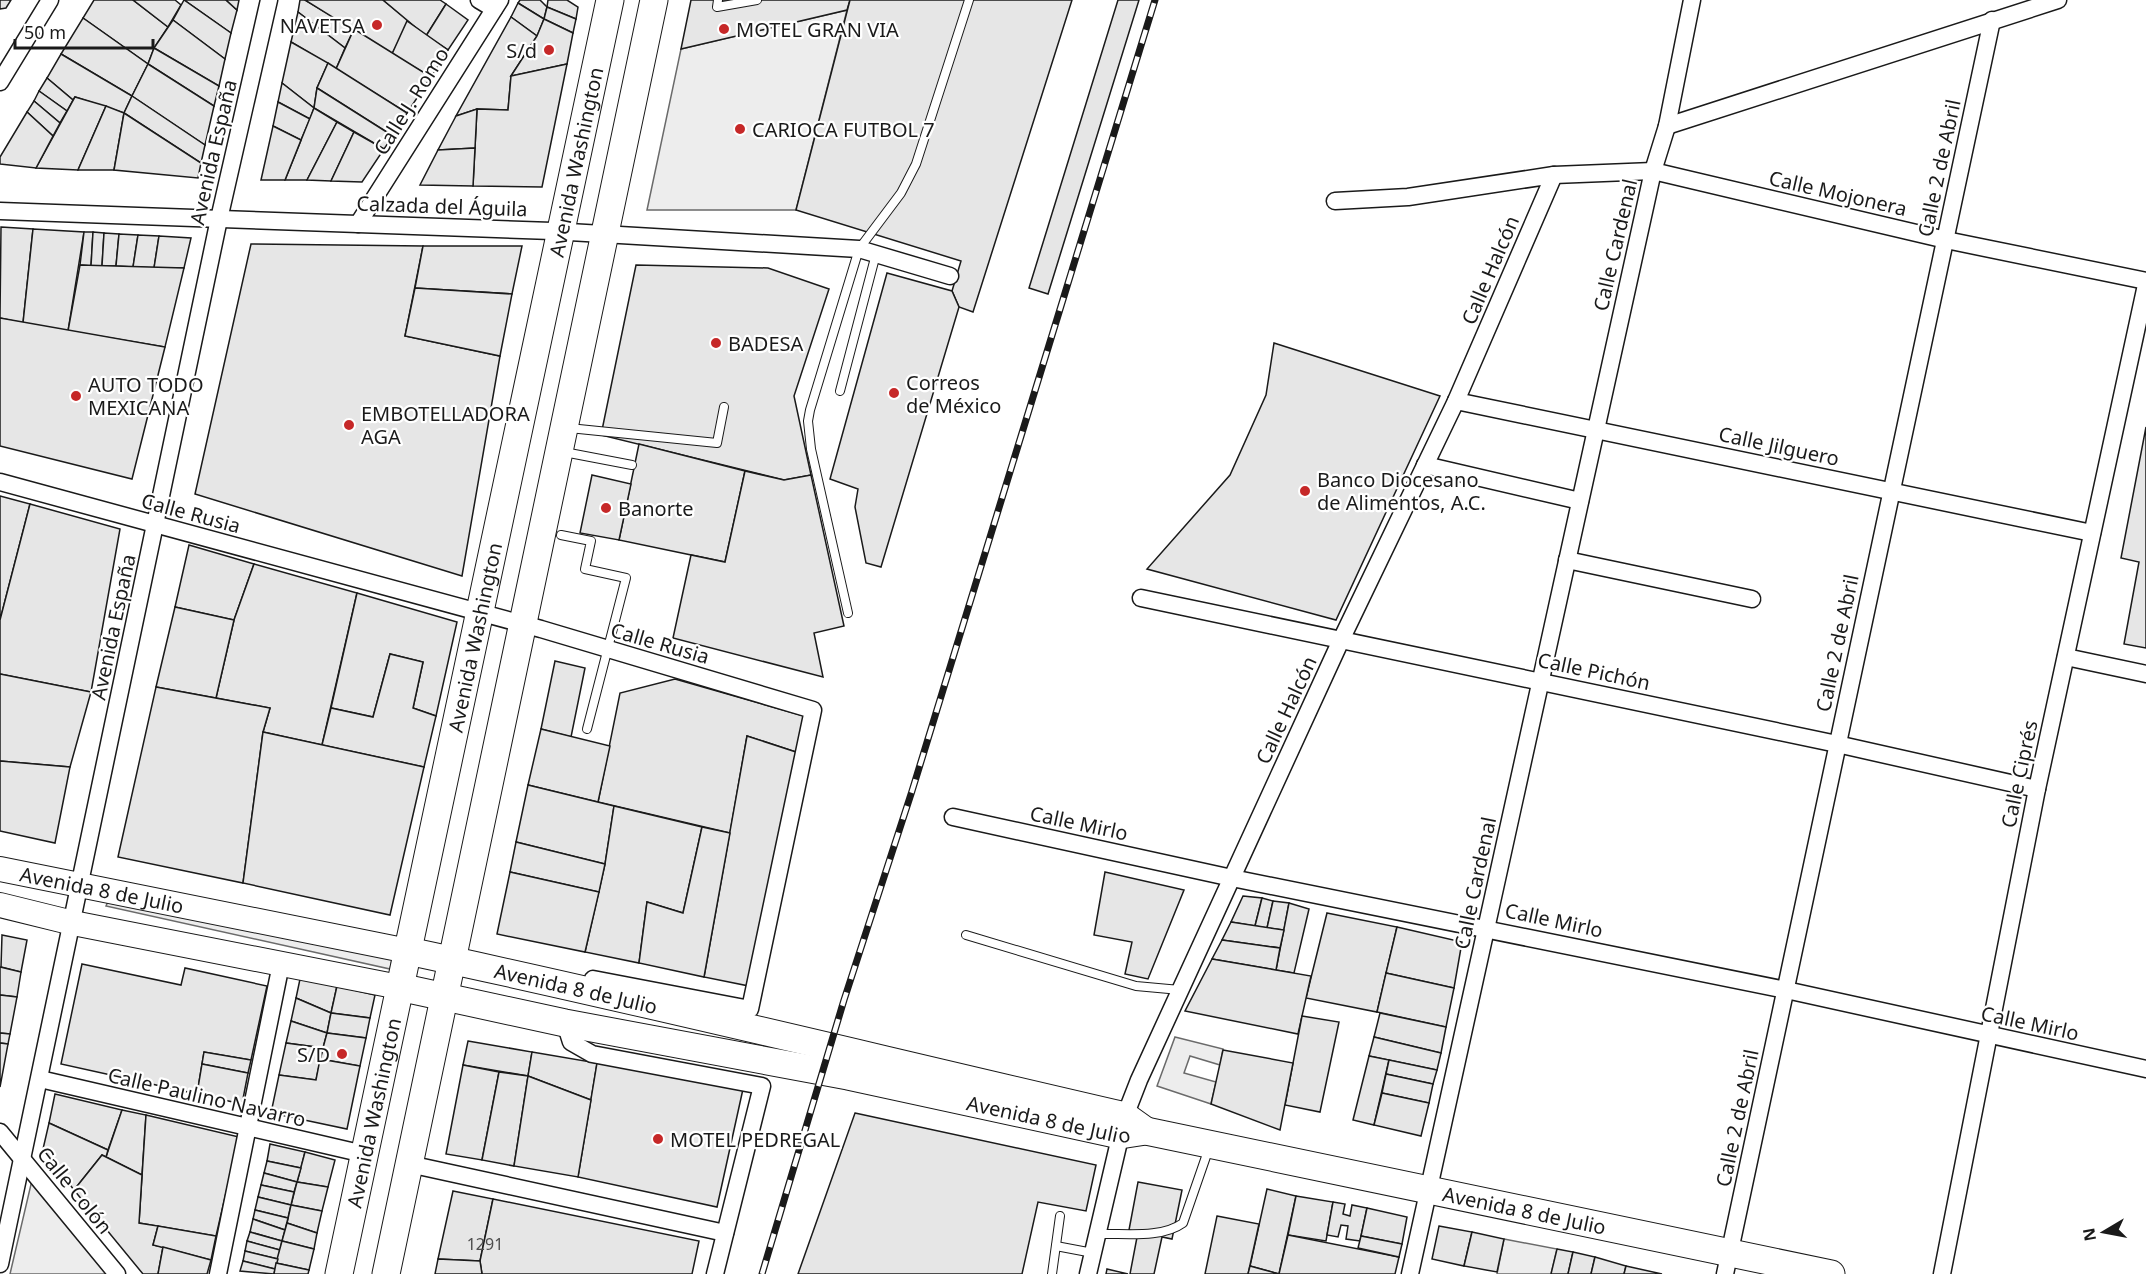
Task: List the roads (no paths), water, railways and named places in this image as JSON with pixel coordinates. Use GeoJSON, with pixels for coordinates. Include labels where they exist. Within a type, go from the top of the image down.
{"type":"FeatureCollection","features":[{"type":"Feature","properties":{"kind":"main road","name":"Avenida Washington"},"geometry":{"type":"LineString","coordinates":[[339,1274],[610,0]]}},
{"type":"Feature","properties":{"kind":"main road"},"geometry":{"type":"LineString","coordinates":[[386,1274],[656,9]]}},
{"type":"Feature","properties":{"kind":"main road","name":"Avenida 8 de Julio"},"geometry":{"type":"LineString","coordinates":[[408,951],[548,982],[1130,1127],[1429,1190],[1727,1263],[1831,1274]]}},
{"type":"Feature","properties":{"kind":"main road","name":"Avenida 8 de Julio"},"geometry":{"type":"LineString","coordinates":[[399,987],[565,1023],[1130,1127]]}},
{"type":"Feature","properties":{"kind":"street"},"geometry":{"type":"LineString","coordinates":[[0,82],[50,0]]}},
{"type":"Feature","properties":{"kind":"street","name":"Avenida España"},"geometry":{"type":"LineString","coordinates":[[0,1264],[82,884],[219,219],[269,0]]}},
{"type":"Feature","properties":{"kind":"street"},"geometry":{"type":"LineString","coordinates":[[479,0],[497,5]]}},
{"type":"Feature","properties":{"kind":"street","name":"Calle Cardenal"},"geometry":{"type":"LineString","coordinates":[[1410,1274],[1595,429],[1653,171],[1667,126],[1692,0]]}},
{"type":"Feature","properties":{"kind":"street"},"geometry":{"type":"LineString","coordinates":[[1667,126],[2058,0]]}},
{"type":"Feature","properties":{"kind":"street","name":"Calle J. Romo"},"geometry":{"type":"LineString","coordinates":[[358,224],[497,5]]}},
{"type":"Feature","properties":{"kind":"street","name":"Calle 2 de Abril"},"geometry":{"type":"LineString","coordinates":[[1727,1263],[1992,20]]}},
{"type":"Feature","properties":{"kind":"street","name":"Calle Mojonera"},"geometry":{"type":"LineString","coordinates":[[1335,201],[1408,197],[1554,175],[1653,171],[1946,240],[2146,283]]}},
{"type":"Feature","properties":{"kind":"street","name":"Calle Halcón"},"geometry":{"type":"LineString","coordinates":[[1089,1274],[1097,1234],[1130,1127],[1180,990],[1342,638],[1456,401],[1554,175]]}},
{"type":"Feature","properties":{"kind":"street","name":"Calzada del Águila"},"geometry":{"type":"LineString","coordinates":[[0,211],[607,233],[859,249],[950,276]]}},
{"type":"Feature","properties":{"kind":"street","name":"Calle Ciprés"},"geometry":{"type":"LineString","coordinates":[[1942,1274],[2037,789],[2146,283]]}},
{"type":"Feature","properties":{"kind":"street","name":"Calle Jilguero"},"geometry":{"type":"LineString","coordinates":[[1456,401],[2092,533]]}},
{"type":"Feature","properties":{"kind":"street"},"geometry":{"type":"LineString","coordinates":[[1425,465],[1580,501]]}},
{"type":"Feature","properties":{"kind":"street","name":"Calle Rusia"},"geometry":{"type":"LineString","coordinates":[[0,482],[524,625],[813,710],[750,1009],[569,974],[557,976],[548,982]]}},
{"type":"Feature","properties":{"kind":"street"},"geometry":{"type":"LineString","coordinates":[[1567,560],[1752,599]]}},
{"type":"Feature","properties":{"kind":"street","name":"Calle Pichón"},"geometry":{"type":"LineString","coordinates":[[1141,598],[1342,638],[2037,789]]}},
{"type":"Feature","properties":{"kind":"street"},"geometry":{"type":"LineString","coordinates":[[2066,657],[2146,674]]}},
{"type":"Feature","properties":{"kind":"street","name":"Calle Mirlo"},"geometry":{"type":"LineString","coordinates":[[953,817],[1232,878],[1786,990],[1987,1036],[2146,1069]]}},
{"type":"Feature","properties":{"kind":"street","name":"Avenida 8 de Julio"},"geometry":{"type":"LineString","coordinates":[[0,869],[408,951]]}},
{"type":"Feature","properties":{"kind":"street","name":"Avenida 8 de Julio"},"geometry":{"type":"LineString","coordinates":[[0,906],[73,923],[399,987]]}},
{"type":"Feature","properties":{"kind":"street"},"geometry":{"type":"LineString","coordinates":[[218,1274],[281,964]]}},
{"type":"Feature","properties":{"kind":"street"},"geometry":{"type":"LineString","coordinates":[[565,1023],[571,1042],[580,1049],[762,1086],[715,1274]]}},
{"type":"Feature","properties":{"kind":"street","name":"Calle Paulino Navarro"},"geometry":{"type":"LineString","coordinates":[[40,1079],[248,1129],[364,1154]]}},
{"type":"Feature","properties":{"kind":"street","name":"Calle Colón"},"geometry":{"type":"LineString","coordinates":[[0,1132],[117,1274]]}},
{"type":"Feature","properties":{"kind":"street"},"geometry":{"type":"LineString","coordinates":[[409,1164],[725,1233]]}},
{"type":"Feature","properties":{"kind":"lane"},"geometry":{"type":"LineString","coordinates":[[718,0],[717,7],[757,0]]}},
{"type":"Feature","properties":{"kind":"lane"},"geometry":{"type":"LineString","coordinates":[[848,613],[811,449],[808,422],[859,249],[901,193],[916,164],[969,0]]}},
{"type":"Feature","properties":{"kind":"lane"},"geometry":{"type":"LineString","coordinates":[[840,391],[876,254]]}},
{"type":"Feature","properties":{"kind":"lane"},"geometry":{"type":"LineString","coordinates":[[563,439],[717,443],[724,407]]}},
{"type":"Feature","properties":{"kind":"lane"},"geometry":{"type":"LineString","coordinates":[[563,439],[632,465]]}},
{"type":"Feature","properties":{"kind":"lane"},"geometry":{"type":"LineString","coordinates":[[561,534],[591,541],[585,569],[626,578],[587,729]]}},
{"type":"Feature","properties":{"kind":"lane"},"geometry":{"type":"LineString","coordinates":[[966,934],[1136,986],[1180,990]]}},
{"type":"Feature","properties":{"kind":"lane"},"geometry":{"type":"LineString","coordinates":[[1097,1234],[1163,1232],[1174,1229],[1183,1222],[1210,1145]]}},
{"type":"Feature","properties":{"kind":"lane"},"geometry":{"type":"LineString","coordinates":[[1052,1274],[1060,1216]]}},
{"type":"Feature","properties":{"kind":"lane"},"geometry":{"type":"LineString","coordinates":[[1056,1246],[1093,1253]]}},
{"type":"Feature","properties":{"kind":"railway"},"geometry":{"type":"LineString","coordinates":[[762,1274],[844,1000],[912,791],[1155,0]]}},
{"type":"Feature","properties":{"kind":"place","name":"NAVETSA"},"geometry":{"type":"Point","coordinates":[377,25]}},
{"type":"Feature","properties":{"kind":"place","name":"MOTEL GRAN VIA"},"geometry":{"type":"Point","coordinates":[724,29]}},
{"type":"Feature","properties":{"kind":"place","name":"S/d"},"geometry":{"type":"Point","coordinates":[549,50]}},
{"type":"Feature","properties":{"kind":"place","name":"CARIOCA FUTBOL 7"},"geometry":{"type":"Point","coordinates":[740,129]}},
{"type":"Feature","properties":{"kind":"place","name":"BADESA"},"geometry":{"type":"Point","coordinates":[716,343]}},
{"type":"Feature","properties":{"kind":"place","name":"Correos de México"},"geometry":{"type":"Point","coordinates":[894,393]}},
{"type":"Feature","properties":{"kind":"place","name":"AUTO TODO MEXICANA"},"geometry":{"type":"Point","coordinates":[76,396]}},
{"type":"Feature","properties":{"kind":"place","name":"EMBOTELLADORA AGA"},"geometry":{"type":"Point","coordinates":[349,425]}},
{"type":"Feature","properties":{"kind":"place","name":"Banco Diocesano de Alimentos, A.C."},"geometry":{"type":"Point","coordinates":[1305,491]}},
{"type":"Feature","properties":{"kind":"place","name":"Banorte"},"geometry":{"type":"Point","coordinates":[606,508]}},
{"type":"Feature","properties":{"kind":"place","name":"S/D"},"geometry":{"type":"Point","coordinates":[342,1054]}},
{"type":"Feature","properties":{"kind":"place","name":"MOTEL PEDREGAL"},"geometry":{"type":"Point","coordinates":[658,1139]}}]}
